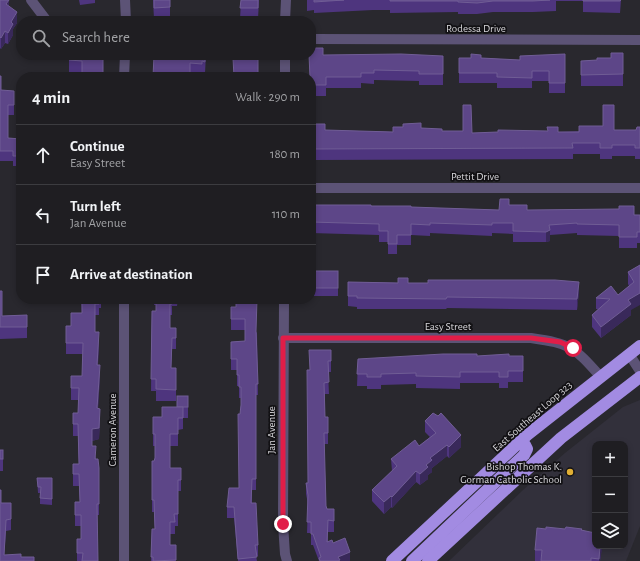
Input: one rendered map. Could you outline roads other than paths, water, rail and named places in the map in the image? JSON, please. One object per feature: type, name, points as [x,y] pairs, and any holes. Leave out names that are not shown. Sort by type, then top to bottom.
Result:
[{"type":"highway","name":"East Southeast Loop 323","points":[[392,561],[519,443],[600,376],[640,346]]},
{"type":"highway","points":[[428,561],[561,438],[640,377]]},
{"type":"highway","points":[[412,561],[524,455],[526,452],[526,445],[519,443]]},
{"type":"street","points":[[31,0],[43,16]]},
{"type":"street","points":[[125,0],[126,16]]},
{"type":"street","points":[[285,16],[286,0]]},
{"type":"street","name":"Rodessa Drive","points":[[316,39],[640,40]]},
{"type":"street","points":[[124,72],[126,60]]},
{"type":"street","points":[[285,60],[285,72]]},
{"type":"street","name":"Pettit Drive","points":[[316,188],[640,188]]},
{"type":"street","name":"Cameron Avenue","points":[[124,304],[124,561]]},
{"type":"street","name":"Jan Avenue","points":[[284,304],[283,524],[285,554],[287,561]]},
{"type":"street","name":"Easy Street","points":[[283,338],[531,338],[560,342],[573,348],[600,376]]},
{"type":"street","points":[[629,354],[640,371]]},
{"type":"place","name":"Bishop Thomas K. Gorman Catholic School","points":[[570,472]]}]
